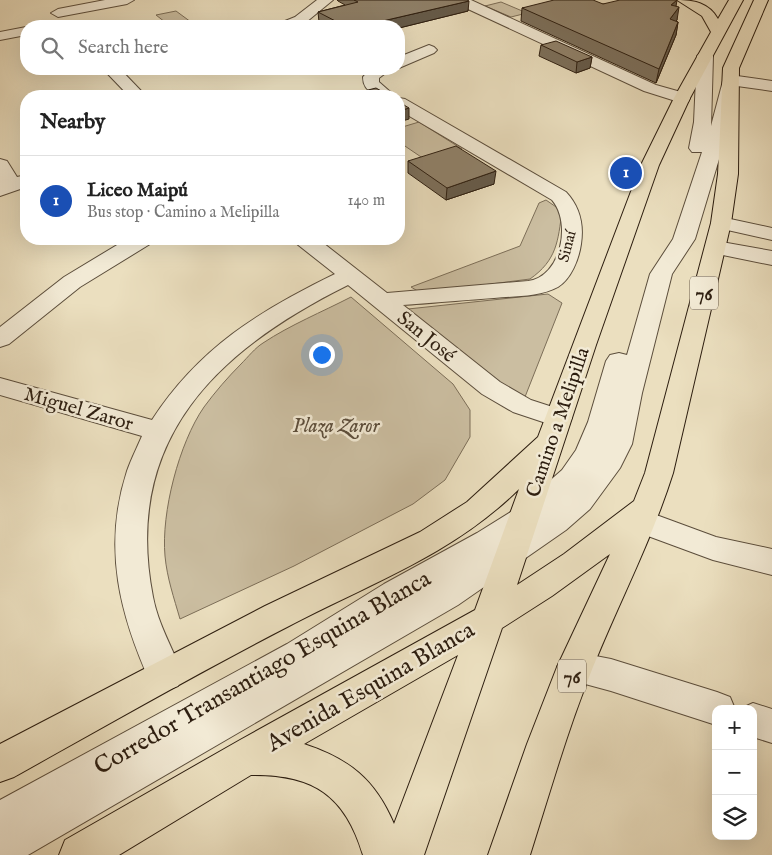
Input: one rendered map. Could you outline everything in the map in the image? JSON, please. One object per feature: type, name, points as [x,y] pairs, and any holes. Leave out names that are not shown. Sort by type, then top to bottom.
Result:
[{"type":"main road","points":[[684,0],[708,13],[717,26],[719,33]]},
{"type":"main road","name":"Camino a Melipilla","points":[[403,855],[554,429],[650,166],[682,98],[736,0]]},
{"type":"main road","name":"76","points":[[509,855],[546,744],[575,667],[645,512],[674,417],[721,223],[728,174],[730,80],[736,55],[761,0]]},
{"type":"main road","points":[[0,764],[292,608],[384,565],[450,529],[509,482],[554,429]]},
{"type":"main road","name":"Avenida Esquina Blanca","points":[[80,855],[244,757],[488,619],[546,584],[645,512]]},
{"type":"main road","points":[[244,757],[285,756],[323,768],[354,794],[374,825],[384,855]]},
{"type":"street","points":[[46,0],[61,20]]},
{"type":"street","points":[[68,20],[126,0]]},
{"type":"street","points":[[300,20],[326,0]]},
{"type":"street","points":[[460,0],[643,85],[682,98]]},
{"type":"street","points":[[0,36],[20,32]]},
{"type":"street","points":[[405,60],[429,50]]},
{"type":"street","points":[[667,230],[703,132],[705,56]]},
{"type":"street","points":[[117,75],[132,90]]},
{"type":"street","points":[[373,75],[371,77],[371,84],[376,90]]},
{"type":"street","points":[[517,537],[555,522],[578,502],[605,468],[618,444],[629,393],[661,274],[684,239],[723,116],[730,80],[772,86]]},
{"type":"street","name":"Sinaí","points":[[382,300],[528,288],[545,284],[556,276],[562,265],[570,244],[572,228],[571,214],[565,201],[559,196],[405,106]]},
{"type":"street","points":[[0,165],[13,186]]},
{"type":"street","points":[[721,223],[772,234]]},
{"type":"street","points":[[0,339],[66,287],[132,245]]},
{"type":"street","name":"San José","points":[[313,245],[506,398],[522,406],[554,429]]},
{"type":"street","points":[[716,247],[772,258]]},
{"type":"street","points":[[517,537],[544,504],[572,477],[588,454],[600,425],[653,253]]},
{"type":"street","points":[[166,675],[136,600],[130,549],[132,505],[139,478],[158,431],[174,407],[200,376],[249,332],[297,302],[351,275]]},
{"type":"street","name":"Miguel Zaror","points":[[0,386],[158,431]]},
{"type":"street","points":[[645,512],[713,548],[772,562]]},
{"type":"street","name":"Corredor Transantiago Esquina Blanca","points":[[0,821],[330,636],[393,596],[494,539],[517,537]]},
{"type":"street","name":"Corredor Transantiago Esquina Blanca","points":[[0,848],[446,595],[517,537]]},
{"type":"street","points":[[575,667],[611,675],[712,707]]},
{"type":"street","points":[[757,721],[772,726]]},
{"type":"green space","points":[[501,2],[527,13],[511,17],[485,6]]},
{"type":"green space","points":[[176,11],[188,20],[162,20],[156,15]]},
{"type":"green space","points":[[419,122],[462,149],[427,161],[405,146],[405,126]]},
{"type":"green space","points":[[546,200],[562,211],[559,232],[551,257],[546,265],[530,279],[421,293],[411,287],[520,246],[539,203]]},
{"type":"green space","points":[[548,294],[562,303],[523,402],[408,309]]},
{"type":"green space","name":"Plaza Zaror","points":[[351,297],[453,384],[470,410],[470,437],[445,480],[413,504],[294,566],[180,619],[166,564],[166,520],[174,479],[187,439],[195,422],[217,390],[260,345],[295,324]]},
{"type":"building","points":[[354,0],[469,1],[387,20],[333,20],[318,12],[358,2]]},
{"type":"building","points":[[554,0],[593,0],[603,4],[620,0],[677,0],[671,5],[679,7],[670,19],[678,22],[659,69],[522,8]]},
{"type":"building","points":[[556,41],[592,57],[577,62],[541,45]]},
{"type":"building","points":[[456,146],[496,171],[447,188],[408,161]]},
{"type":"place","name":"Liceo Maipú","points":[[626,173]]}]
